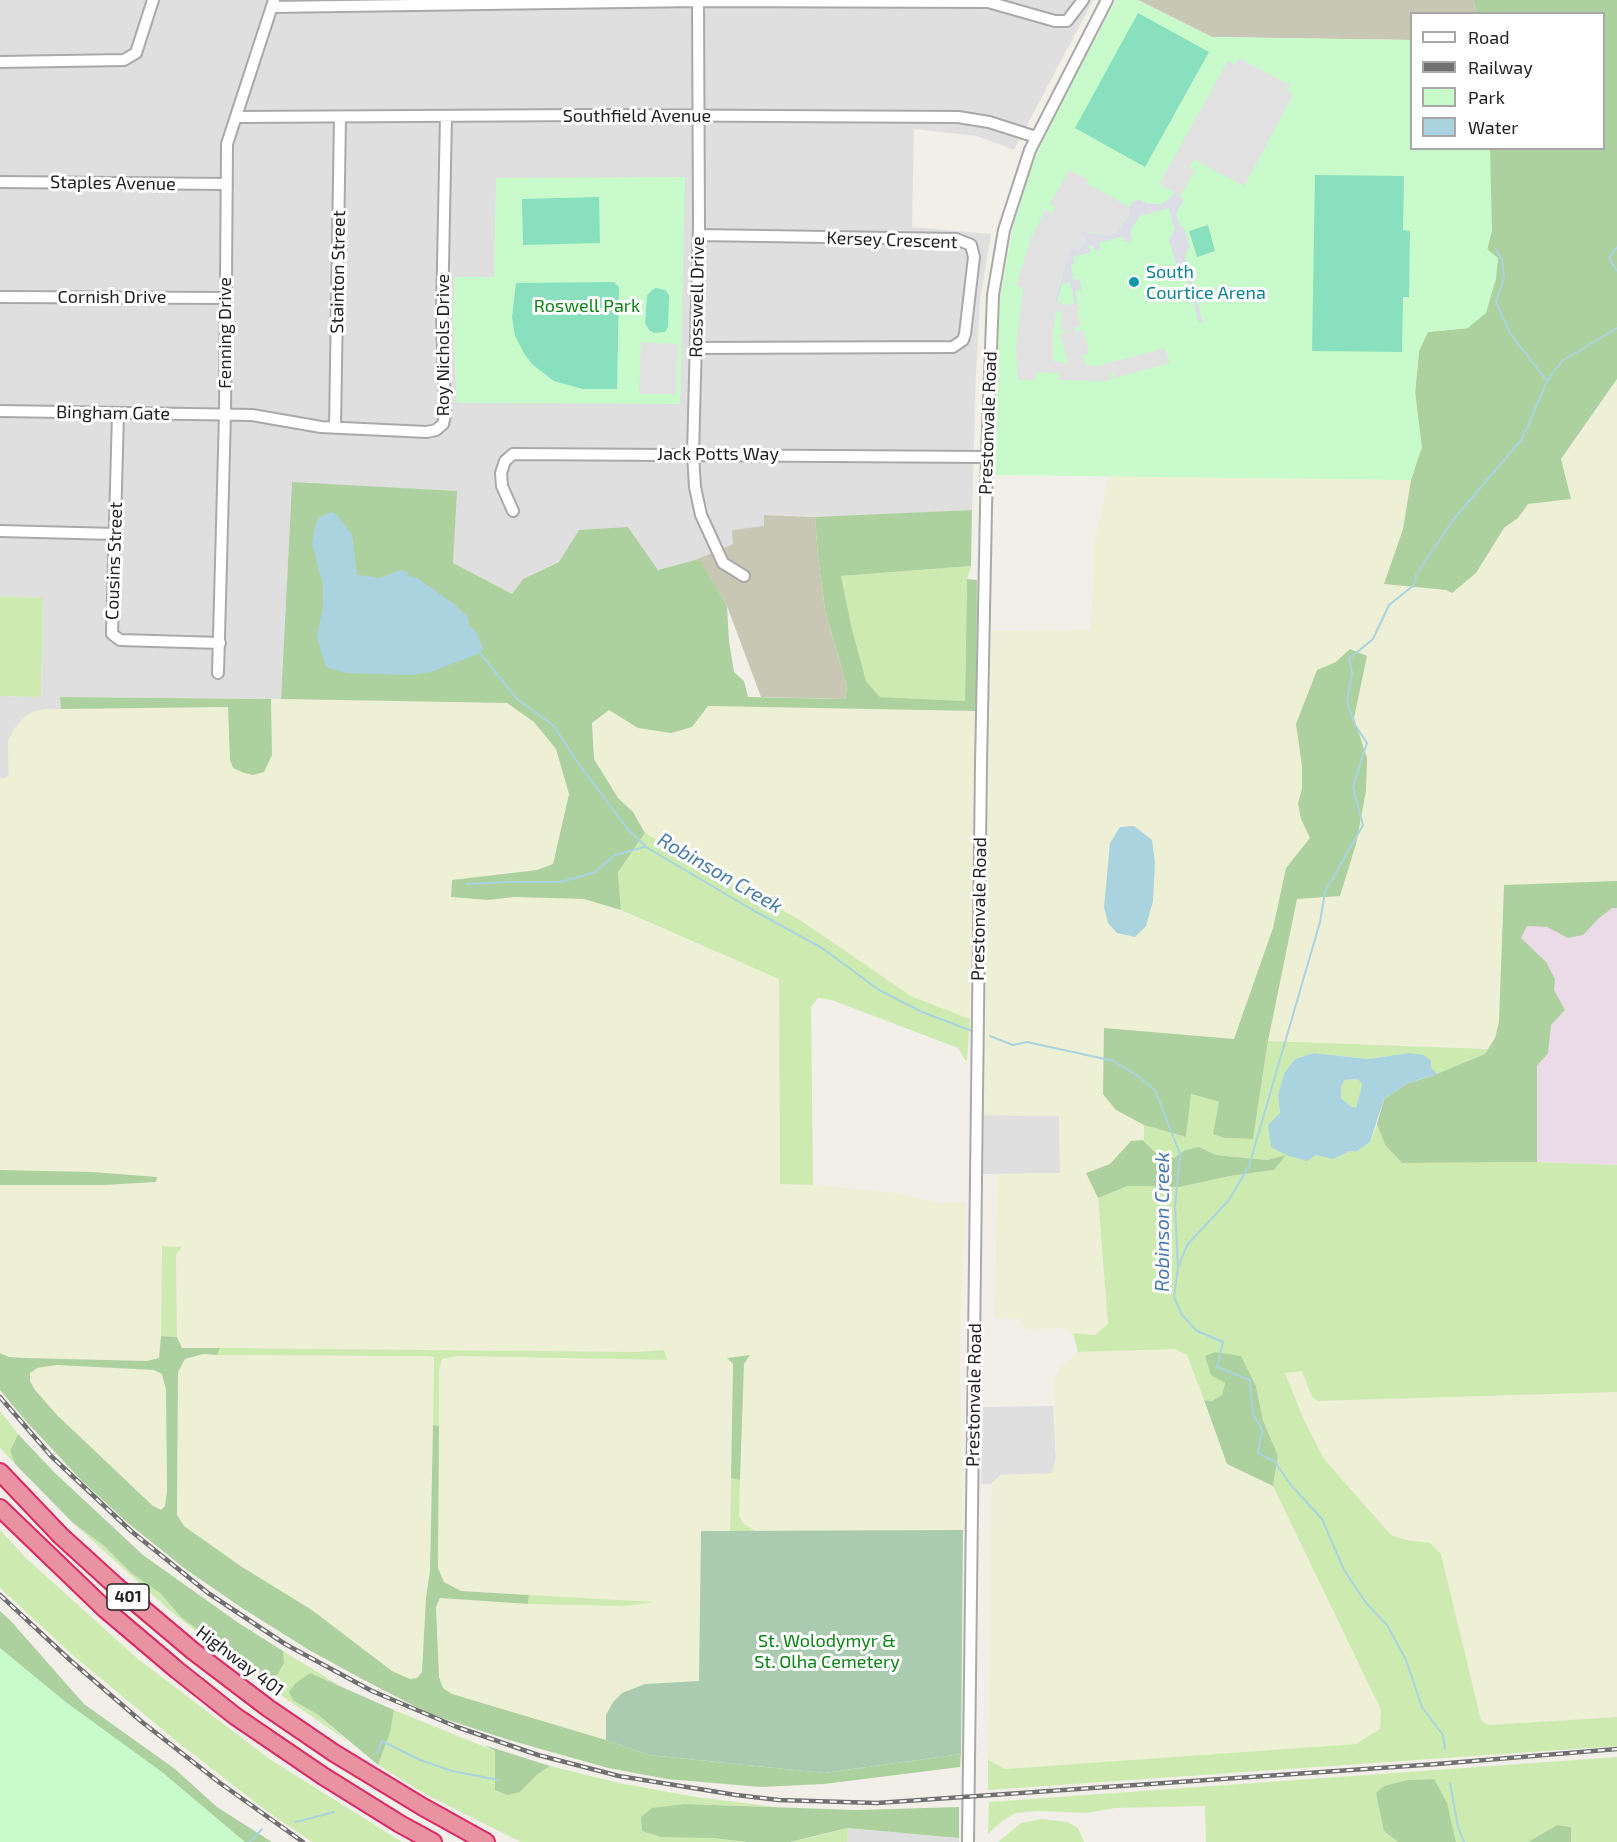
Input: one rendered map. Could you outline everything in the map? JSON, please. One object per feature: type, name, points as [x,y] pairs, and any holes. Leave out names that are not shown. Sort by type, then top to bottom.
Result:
[{"type":"highway","name":"Highway 401","points":[[0,1472],[61,1536],[100,1572],[202,1658],[268,1708],[334,1753],[486,1842]]},
{"type":"highway","name":"401","points":[[0,1508],[105,1609],[227,1709],[323,1776],[433,1842]]},
{"type":"street","points":[[0,62],[124,60],[136,53],[153,0]]},
{"type":"street","points":[[273,3],[988,2],[1055,21],[1067,21],[1083,0]]},
{"type":"street","name":"Prestonvale Road","points":[[968,1842],[981,765],[987,457],[993,295],[997,266],[1012,201],[1036,137],[1107,0]]},
{"type":"street","name":"Rosswell Drive","points":[[698,1],[699,235],[693,454],[695,487],[705,524],[723,563],[744,576]]},
{"type":"street","name":"Fenning Drive","points":[[218,673],[225,414],[227,144],[273,3]]},
{"type":"street","name":"Roy Nichols Drive","points":[[225,414],[252,415],[335,428],[427,432],[436,430],[443,424],[445,415],[442,305],[446,116]]},
{"type":"street","name":"Southfield Avenue","points":[[237,117],[958,117],[989,122],[1036,137]]},
{"type":"street","name":"Stainton Street","points":[[335,428],[340,117]]},
{"type":"street","name":"Staples Avenue","points":[[0,182],[227,184]]},
{"type":"street","name":"Kersey Crescent","points":[[696,348],[953,347],[963,340],[965,334],[974,257],[971,245],[956,239],[699,235]]},
{"type":"street","name":"Cornish Drive","points":[[0,297],[225,298]]},
{"type":"street","name":"Bingham Gate","points":[[0,411],[225,414]]},
{"type":"street","name":"Cousins Street","points":[[118,413],[112,634],[120,640],[220,643]]},
{"type":"street","name":"Jack Potts Way","points":[[513,511],[502,486],[501,473],[505,461],[513,454],[987,457]]},
{"type":"street","points":[[0,531],[116,534]]},
{"type":"shaded area","points":[[0,0],[1093,0],[1014,150],[977,136],[914,129],[912,227],[991,234],[980,301],[972,510],[833,517],[765,515],[764,526],[733,544],[695,560],[658,570],[628,527],[523,579],[512,595],[292,482],[281,699],[61,697],[61,709],[44,709],[8,741],[9,775],[6,778],[0,778],[0,696],[41,697],[43,598],[0,596]],"holes":[[[455,278],[494,278],[457,403],[453,313]]]},
{"type":"shaded area","points":[[1138,0],[1473,0],[1477,12],[1410,12],[1410,40],[1212,37]]},
{"type":"shaded area","points":[[1239,58],[1290,85],[1287,91],[1293,95],[1244,186],[1194,159],[1189,168],[1195,171],[1180,196],[1159,184],[1228,61],[1235,64]]},
{"type":"shaded area","points":[[1069,170],[1088,180],[1087,184],[1129,207],[1130,212],[1117,233],[1105,236],[1086,231],[1086,237],[1079,251],[1072,248],[1060,280],[1055,301],[1066,305],[1078,303],[1080,309],[1077,310],[1081,326],[1074,328],[1076,332],[1083,330],[1089,353],[1082,355],[1086,365],[1097,366],[1165,348],[1170,363],[1115,378],[1114,372],[1111,372],[1112,379],[1106,381],[1059,380],[1058,373],[1036,372],[1035,380],[1018,380],[1016,344],[1023,288],[1016,286],[1031,238],[1046,209],[1052,213],[1056,208],[1050,204]],"holes":[[[1056,311],[1062,313],[1060,329],[1067,331],[1060,334],[1068,363],[1053,361]]]},
{"type":"shaded area","points":[[1174,193],[1184,199],[1176,214],[1190,246],[1185,256],[1203,323],[1198,321],[1192,298],[1186,296],[1184,291],[1188,284],[1183,268],[1176,263],[1169,240],[1175,229],[1169,208],[1140,216],[1131,229],[1132,240],[1125,242],[1123,236],[1099,243],[1100,250],[1095,251],[1093,245],[1089,246],[1091,252],[1073,257],[1075,264],[1071,265],[1073,280],[1079,279],[1082,289],[1075,291],[1078,303],[1075,304],[1070,282],[1062,284],[1057,303],[1055,301],[1068,255],[1072,247],[1079,251],[1086,238],[1080,233],[1081,231],[1105,236],[1117,233],[1130,214],[1129,207],[1134,201],[1161,204]]},
{"type":"shaded area","points":[[641,342],[678,344],[676,394],[639,394]]},
{"type":"shaded area","points":[[1617,379],[1617,890],[1507,889],[1504,1049],[1234,1040],[1104,1028],[1116,1110],[1144,1125],[1143,1140],[1131,1141],[1110,1164],[1086,1173],[1098,1198],[1108,1324],[1095,1335],[1073,1333],[1066,1328],[1025,1329],[1020,1319],[995,1318],[997,1174],[1060,1173],[1059,1116],[984,1115],[991,631],[1091,630],[1094,546],[1109,476],[1411,480],[1403,529],[1384,584],[1446,590],[1452,593],[1476,573],[1505,528],[1518,518],[1594,415]]},
{"type":"shaded area","points":[[764,515],[815,517],[825,610],[847,687],[845,699],[761,697],[727,606],[701,563],[695,560],[733,544],[732,530],[764,526]]},
{"type":"shaded area","points":[[271,699],[507,703],[534,722],[556,749],[569,795],[553,864],[537,870],[488,874],[488,900],[514,897],[584,899],[601,903],[779,979],[780,1184],[890,1192],[939,1203],[965,1202],[960,1355],[963,1530],[755,1531],[744,1524],[739,1516],[744,1363],[750,1356],[728,1357],[733,1364],[730,1531],[701,1531],[699,1681],[645,1684],[606,1715],[606,1740],[452,1694],[443,1688],[439,1677],[436,1607],[440,1598],[528,1604],[625,1606],[649,1602],[461,1591],[444,1582],[438,1568],[439,1370],[442,1359],[457,1356],[666,1360],[664,1350],[638,1352],[182,1348],[177,1337],[176,1255],[182,1247],[162,1246],[159,1358],[147,1361],[25,1358],[9,1357],[0,1353],[0,778],[6,778],[9,775],[8,741],[23,718],[32,712],[44,709],[228,707],[230,760],[272,755]]},
{"type":"shaded area","points":[[707,706],[976,711],[970,1019],[911,996],[800,920],[645,833],[633,812],[618,798],[594,759],[592,723],[609,710],[638,728],[692,727]]},
{"type":"shaded area","points":[[1507,889],[1617,890],[1617,1165],[1537,1162],[1536,1066]]},
{"type":"shaded area","points":[[984,1115],[1060,1116],[1061,1173],[983,1174]]},
{"type":"shaded area","points":[[1175,1348],[1187,1355],[1227,1464],[1273,1486],[1381,1710],[1380,1729],[1356,1744],[1005,1769],[988,1760],[991,1484],[1001,1475],[1052,1473],[1056,1459],[1054,1380],[1062,1366],[1078,1352]]},
{"type":"shaded area","points":[[203,1354],[428,1356],[434,1358],[430,1571],[426,1597],[422,1672],[417,1678],[410,1679],[392,1671],[312,1610],[242,1567],[184,1526],[177,1515],[178,1372],[185,1359]]},
{"type":"shaded area","points":[[56,1365],[154,1370],[162,1374],[166,1390],[167,1491],[165,1506],[161,1511],[57,1415],[35,1390],[30,1381],[30,1373],[37,1367]]},
{"type":"shaded area","points":[[1302,1371],[1312,1397],[1318,1401],[1617,1392],[1617,1717],[1488,1725],[1481,1720],[1441,1554],[1430,1543],[1406,1541],[1391,1535],[1324,1459],[1304,1420],[1285,1373]]},
{"type":"shaded area","points":[[1053,1406],[1056,1459],[1052,1474],[1001,1475],[991,1484],[981,1484],[983,1407]]},
{"type":"shaded area","points":[[848,1828],[959,1838],[959,1842],[847,1842]]},
{"type":"green space","points":[[1116,0],[1138,0],[1212,37],[1410,40],[1410,150],[1490,150],[1492,230],[1487,249],[1498,258],[1496,279],[1486,313],[1468,328],[1428,332],[1419,351],[1415,392],[1422,447],[1411,480],[995,475],[1000,299],[1012,231],[1031,167],[1056,113]]},
{"type":"green space","points":[[1473,0],[1617,0],[1617,379],[1561,459],[1571,499],[1528,504],[1518,518],[1504,528],[1476,573],[1452,593],[1446,590],[1384,584],[1403,529],[1411,480],[1421,447],[1415,392],[1419,351],[1427,332],[1468,328],[1492,230],[1446,150],[1605,150],[1605,12],[1477,12]]},
{"type":"green space","points":[[1138,13],[1209,52],[1145,167],[1075,128]]},
{"type":"green space","points":[[1315,175],[1404,176],[1403,230],[1410,231],[1409,297],[1403,297],[1402,352],[1312,351]]},
{"type":"green space","name":"Roswell Park","points":[[685,177],[680,404],[457,403],[453,313],[455,277],[494,277],[496,178]]},
{"type":"green space","points":[[599,197],[600,243],[523,245],[522,199]]},
{"type":"green space","points":[[1208,225],[1215,251],[1197,257],[1189,231]]},
{"type":"green space","points":[[614,282],[619,287],[617,389],[583,389],[554,381],[533,365],[515,336],[512,317],[516,283]]},
{"type":"green space","points":[[656,288],[665,290],[669,295],[668,327],[665,332],[654,333],[645,323],[647,296]]},
{"type":"green space","points":[[292,482],[457,491],[453,563],[512,594],[523,579],[559,562],[579,530],[628,527],[658,570],[695,560],[701,562],[727,606],[734,672],[744,681],[748,697],[845,699],[847,687],[825,610],[815,517],[972,510],[971,566],[841,576],[866,681],[880,697],[965,701],[967,579],[977,580],[976,711],[708,706],[692,727],[671,733],[638,728],[609,710],[592,723],[594,759],[618,798],[633,812],[645,833],[618,872],[621,910],[584,899],[514,897],[488,900],[451,897],[452,880],[537,870],[553,864],[569,794],[556,749],[534,722],[507,703],[281,699]]},
{"type":"green space","points":[[971,566],[967,580],[965,701],[880,697],[866,681],[841,576]]},
{"type":"green space","points":[[0,596],[43,598],[41,697],[0,696]]},
{"type":"green space","points":[[1350,649],[1367,656],[1354,718],[1367,758],[1366,791],[1356,844],[1340,896],[1297,899],[1268,1041],[1253,1139],[1225,1138],[1213,1134],[1219,1102],[1191,1094],[1186,1137],[1144,1125],[1116,1110],[1103,1094],[1104,1028],[1234,1039],[1273,928],[1286,868],[1310,838],[1301,819],[1298,803],[1302,789],[1302,766],[1296,724],[1317,670],[1336,662]]},
{"type":"green space","points":[[60,697],[271,699],[272,755],[264,772],[253,775],[233,768],[230,760],[228,707],[61,709]]},
{"type":"green space","points":[[645,833],[800,920],[911,996],[970,1019],[967,1061],[958,1048],[832,1000],[818,998],[811,1007],[813,1185],[780,1184],[779,979],[621,910],[618,872]]},
{"type":"green space","points":[[1617,881],[1617,908],[1612,908],[1598,919],[1583,935],[1568,938],[1547,927],[1527,926],[1521,938],[1546,962],[1555,979],[1554,990],[1565,1010],[1551,1025],[1548,1053],[1537,1066],[1537,1162],[1402,1163],[1385,1145],[1377,1124],[1384,1099],[1408,1083],[1432,1076],[1485,1054],[1495,1038],[1499,1022],[1504,885]]},
{"type":"green space","points":[[1268,1041],[1488,1049],[1485,1054],[1438,1074],[1409,1053],[1368,1059],[1314,1053],[1295,1059],[1284,1073],[1278,1095],[1280,1113],[1316,1154],[1333,1159],[1350,1151],[1356,1152],[1370,1142],[1377,1124],[1385,1145],[1402,1163],[1537,1162],[1617,1165],[1617,1392],[1318,1401],[1312,1397],[1302,1371],[1285,1373],[1304,1420],[1324,1459],[1391,1535],[1406,1540],[1430,1543],[1441,1554],[1481,1720],[1488,1725],[1617,1717],[1617,1746],[988,1790],[988,1760],[1005,1769],[1356,1744],[1380,1729],[1381,1710],[1273,1486],[1278,1456],[1263,1420],[1256,1386],[1225,1383],[1222,1395],[1212,1401],[1204,1400],[1187,1355],[1175,1349],[1078,1352],[1073,1333],[1095,1335],[1108,1324],[1098,1198],[1128,1186],[1180,1187],[1230,1176],[1274,1170],[1284,1156],[1267,1160],[1216,1155],[1199,1147],[1185,1150],[1174,1158],[1158,1155],[1144,1140],[1144,1125],[1186,1137],[1190,1094],[1219,1102],[1225,1138],[1253,1139]]},
{"type":"green space","points":[[1357,1079],[1362,1082],[1362,1085],[1356,1108],[1341,1098],[1341,1086],[1345,1080]]},
{"type":"green space","points":[[1143,1140],[1158,1155],[1174,1158],[1185,1150],[1199,1147],[1216,1155],[1267,1160],[1286,1155],[1274,1170],[1230,1176],[1180,1187],[1128,1186],[1098,1198],[1086,1173],[1110,1164],[1131,1141]]},
{"type":"green space","points":[[0,1170],[92,1172],[157,1177],[156,1182],[105,1185],[0,1185]]},
{"type":"green space","points":[[162,1246],[182,1247],[176,1255],[177,1337],[161,1336]]},
{"type":"green space","points":[[161,1336],[177,1337],[182,1348],[220,1348],[217,1355],[203,1354],[185,1359],[178,1372],[177,1515],[184,1526],[242,1567],[312,1610],[392,1671],[410,1679],[417,1678],[422,1672],[426,1597],[430,1571],[433,1425],[439,1426],[438,1568],[444,1582],[461,1591],[529,1595],[528,1604],[440,1598],[436,1607],[439,1677],[443,1688],[452,1694],[649,1755],[824,1773],[961,1754],[960,1767],[824,1784],[760,1787],[667,1779],[608,1768],[509,1740],[430,1714],[309,1650],[184,1568],[129,1524],[81,1480],[0,1390],[0,1353],[9,1357],[25,1358],[147,1361],[159,1358]],"holes":[[[56,1365],[154,1370],[162,1374],[166,1390],[167,1491],[165,1506],[161,1510],[153,1506],[57,1415],[30,1381],[30,1373],[37,1368]]]},
{"type":"green space","points":[[220,1348],[638,1352],[664,1350],[667,1360],[457,1356],[442,1359],[439,1370],[439,1426],[433,1425],[434,1357],[217,1355]]},
{"type":"green space","points":[[1215,1352],[1241,1356],[1256,1386],[1263,1420],[1278,1456],[1273,1486],[1227,1464],[1204,1400],[1212,1401],[1222,1395],[1225,1383],[1211,1375],[1205,1356]]},
{"type":"green space","points":[[750,1355],[744,1364],[740,1480],[731,1478],[733,1364],[727,1358]]},
{"type":"green space","points":[[0,1411],[18,1434],[10,1451],[15,1464],[0,1448]]},
{"type":"green space","points":[[18,1434],[54,1472],[143,1555],[240,1624],[283,1651],[284,1663],[278,1674],[265,1682],[181,1617],[160,1593],[131,1573],[103,1545],[73,1523],[15,1464],[10,1451]]},
{"type":"green space","points":[[731,1478],[740,1480],[739,1516],[744,1524],[755,1531],[730,1531]]},
{"type":"green space","points":[[73,1523],[103,1545],[131,1573],[160,1593],[181,1617],[265,1682],[278,1674],[284,1663],[283,1651],[342,1687],[310,1673],[294,1701],[317,1714],[349,1742],[253,1676],[168,1609]]},
{"type":"green space","points":[[0,1530],[26,1558],[138,1659],[271,1760],[402,1842],[312,1842],[264,1809],[180,1744],[76,1658],[0,1588]]},
{"type":"green space","name":"St. Wolodymyr & St. Olha Cemetery","points":[[963,1530],[961,1754],[824,1773],[649,1755],[606,1740],[606,1715],[613,1702],[622,1693],[645,1684],[699,1681],[701,1531]]},
{"type":"green space","points":[[529,1595],[654,1602],[625,1606],[528,1604]]},
{"type":"green space","points":[[0,1611],[84,1704],[175,1769],[217,1807],[272,1842],[0,1842]]},
{"type":"green space","points":[[0,1648],[67,1703],[162,1772],[245,1842],[0,1842]]},
{"type":"green space","points":[[310,1673],[394,1710],[390,1733],[378,1765],[317,1714],[294,1701],[289,1692],[296,1683]]},
{"type":"green space","points":[[394,1710],[495,1751],[495,1790],[520,1792],[538,1774],[550,1766],[619,1783],[696,1797],[776,1807],[685,1804],[713,1838],[746,1842],[521,1842],[427,1795],[378,1765],[390,1733]]},
{"type":"green space","points":[[484,1745],[550,1766],[538,1774],[520,1792],[507,1795],[495,1790],[495,1751]]},
{"type":"green space","points":[[1617,1757],[1617,1842],[1571,1842],[1571,1827],[1557,1825],[1528,1842],[1456,1842],[1433,1779],[1407,1780],[1384,1786],[1384,1831],[1398,1842],[1206,1842],[1205,1806],[1115,1808],[1087,1813],[1038,1811],[1016,1813],[1002,1821],[988,1834],[989,1802]]},
{"type":"green space","points":[[1434,1779],[1447,1803],[1456,1842],[1398,1842],[1384,1831],[1376,1793],[1384,1786],[1407,1780]]},
{"type":"green space","points":[[685,1804],[856,1810],[959,1807],[959,1838],[848,1828],[790,1842],[746,1842],[713,1838],[661,1837],[642,1831],[641,1817],[652,1808]]},
{"type":"green space","points":[[1042,1819],[1067,1822],[1078,1828],[1084,1842],[998,1842],[1021,1823]]},
{"type":"green space","points":[[1557,1825],[1571,1827],[1571,1842],[1528,1842]]},
{"type":"green space","points":[[848,1828],[847,1842],[790,1842],[814,1837]]},
{"type":"water","points":[[331,512],[336,514],[352,535],[357,575],[377,579],[400,570],[407,572],[409,576],[416,577],[468,617],[469,626],[475,630],[483,648],[480,653],[431,672],[410,675],[347,673],[326,667],[317,638],[323,605],[323,585],[312,543],[316,523],[320,517]]},
{"type":"water","points":[[1134,826],[1152,840],[1155,862],[1153,901],[1146,926],[1135,937],[1117,933],[1108,923],[1104,907],[1110,843],[1120,827]]},
{"type":"water","points":[[1314,1053],[1368,1059],[1409,1053],[1424,1055],[1431,1061],[1431,1068],[1438,1074],[1408,1083],[1384,1099],[1370,1142],[1356,1152],[1350,1151],[1333,1159],[1316,1155],[1307,1161],[1286,1155],[1271,1147],[1268,1125],[1280,1113],[1278,1095],[1284,1073],[1295,1059]],"holes":[[[1357,1079],[1362,1085],[1356,1108],[1341,1098],[1341,1086],[1345,1080]]]},
{"type":"waterway","points":[[1617,247],[1609,258],[1617,271]]},
{"type":"waterway","points":[[1496,249],[1502,260],[1504,279],[1496,302],[1510,333],[1547,381]]},
{"type":"waterway","points":[[1178,1268],[1187,1245],[1229,1200],[1249,1166],[1320,922],[1325,892],[1363,825],[1353,787],[1367,743],[1355,725],[1347,702],[1352,672],[1349,659],[1373,639],[1389,605],[1414,585],[1416,575],[1453,520],[1522,439],[1547,381],[1562,361],[1617,328]]},
{"type":"waterway","name":"Robinson Creek","points":[[480,653],[517,699],[554,726],[611,807],[646,847],[822,948],[879,990],[922,1012],[972,1031]]},
{"type":"waterway","points":[[467,884],[561,882],[595,872],[615,855],[644,847]]},
{"type":"waterway","name":"Robinson Creek","points":[[990,1036],[1013,1045],[1027,1042],[1114,1061],[1155,1090],[1180,1154],[1175,1206],[1178,1268],[1174,1297],[1182,1315],[1197,1331],[1223,1342],[1217,1367],[1250,1380],[1253,1415],[1262,1431],[1258,1453],[1275,1462],[1290,1484],[1322,1519],[1344,1570],[1366,1603],[1387,1625],[1406,1660],[1422,1707],[1443,1735],[1445,1749]]},
{"type":"waterway","points":[[377,1753],[382,1741],[420,1760],[452,1771],[499,1780]]},
{"type":"waterway","name":"Robinson Creek","points":[[1450,1783],[1458,1827],[1464,1842]]},
{"type":"waterway","points":[[296,1822],[334,1812]]},
{"type":"waterway","points":[[250,1842],[262,1829]]},
{"type":"railway","points":[[0,1397],[51,1456],[131,1531],[208,1593],[285,1644],[372,1691],[457,1727],[538,1755],[619,1776],[779,1800],[877,1803],[1437,1764],[1617,1749]]},
{"type":"railway","points":[[0,1595],[142,1722],[220,1783],[303,1842]]},
{"type":"place","name":"South Courtice Arena","points":[[1134,282]]}]
